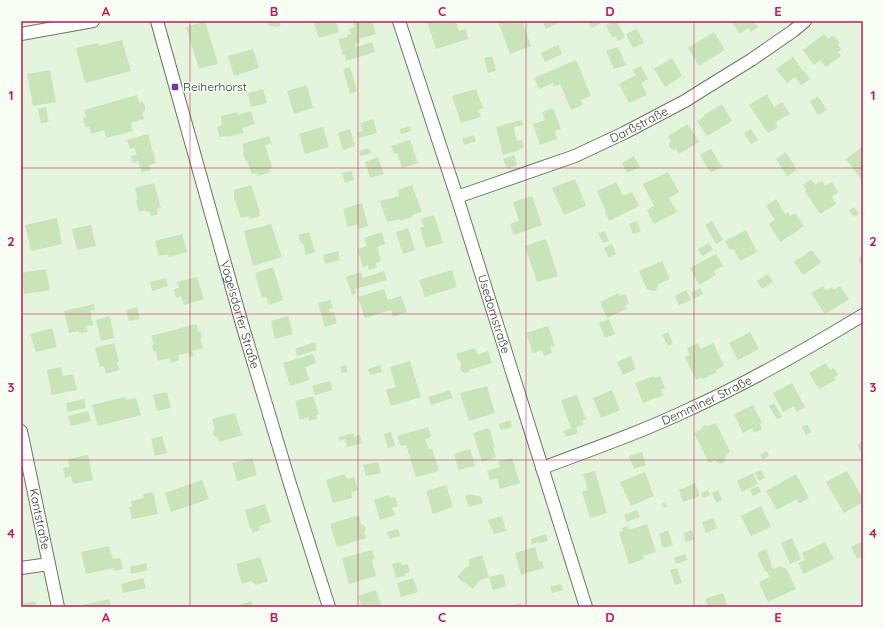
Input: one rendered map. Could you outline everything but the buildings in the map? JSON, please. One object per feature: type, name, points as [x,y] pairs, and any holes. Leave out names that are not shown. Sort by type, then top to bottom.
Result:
[{"type":"street","points":[[21,34],[93,21]]},
{"type":"street","name":"Vogelsdorfer Straße","points":[[156,21],[242,324],[329,607]]},
{"type":"street","name":"Usedomstraße","points":[[400,21],[586,607]]},
{"type":"street","name":"Darßstraße","points":[[457,197],[575,156],[624,133],[698,93],[751,60],[805,21]]},
{"type":"street","name":"Demminer Straße","points":[[542,468],[640,432],[692,409],[781,364],[863,315]]},
{"type":"street","name":"Kantstraße","points":[[21,431],[58,607]]},
{"type":"street","points":[[21,568],[49,564]]},
{"type":"place","name":"Reiherhorst","points":[[175,87]]}]
